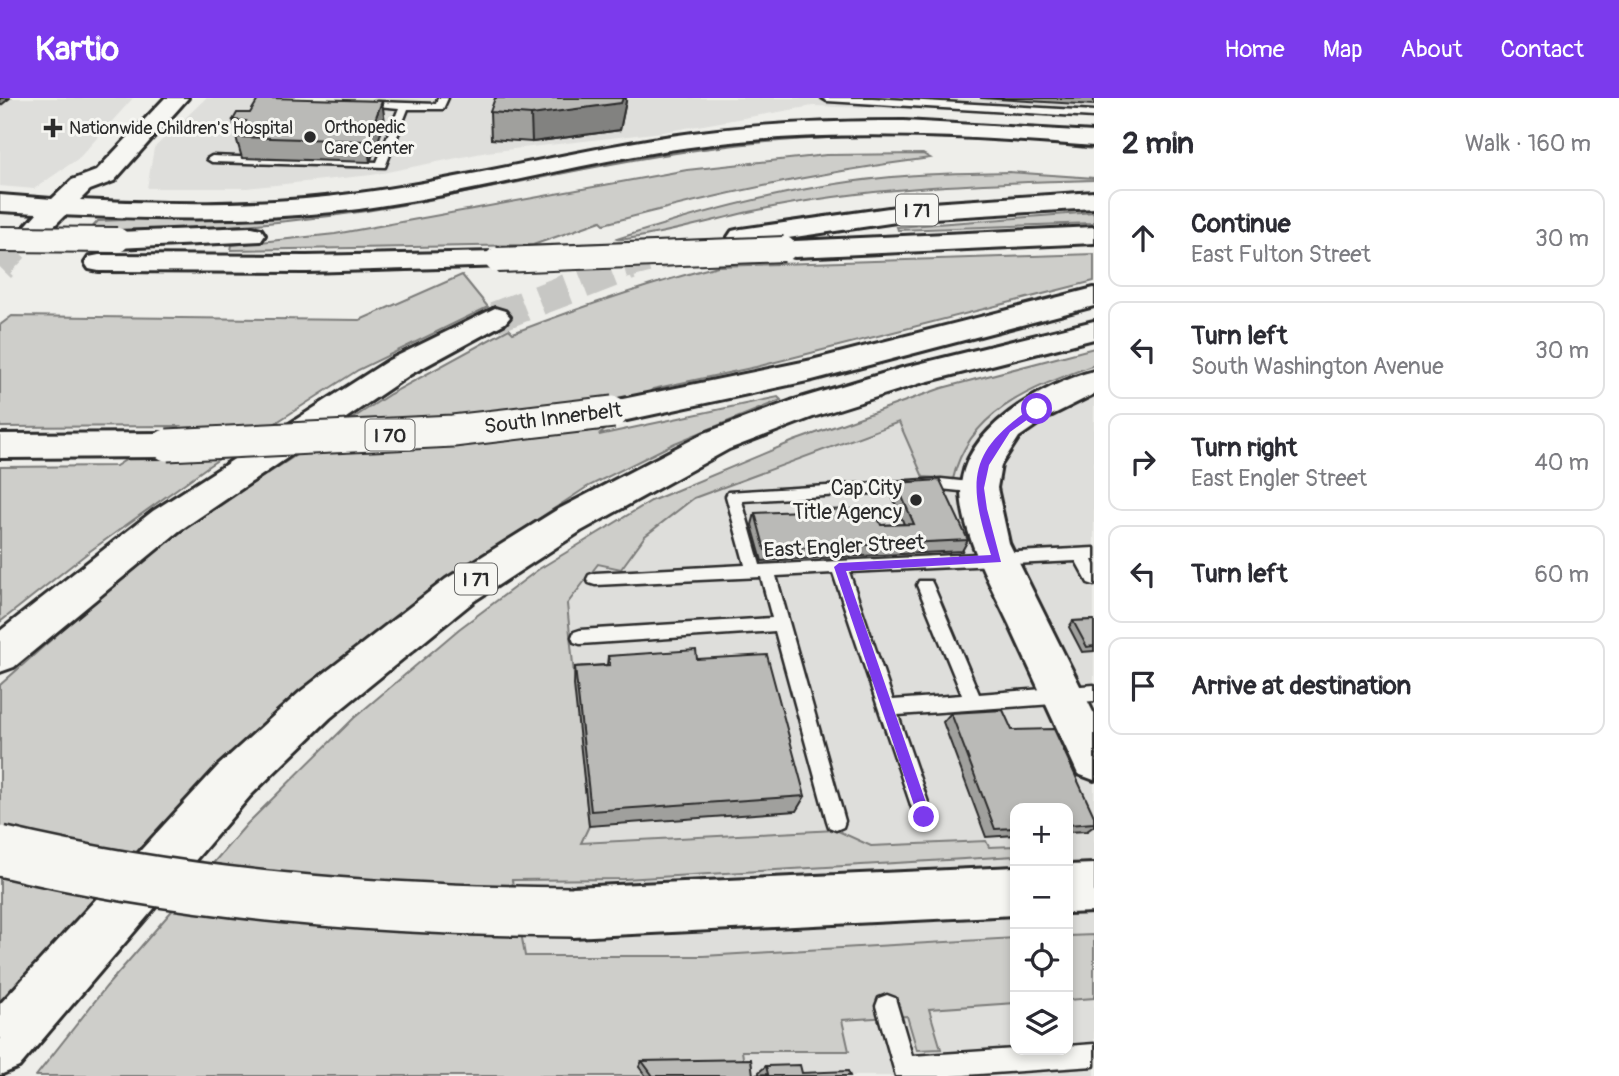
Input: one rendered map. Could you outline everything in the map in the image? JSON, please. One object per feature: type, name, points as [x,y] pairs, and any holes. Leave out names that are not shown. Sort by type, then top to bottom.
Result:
[{"type":"main road","points":[[34,231],[80,185],[105,176],[177,98]]},
{"type":"main road","points":[[0,203],[243,212],[305,208],[411,193],[643,146],[809,129],[933,126],[1094,139]]},
{"type":"main road","points":[[0,239],[117,240],[303,231],[748,155],[877,147],[950,147],[1094,158]]},
{"type":"main road","points":[[80,185],[77,172],[94,153]]},
{"type":"main road","name":"I 71","points":[[741,237],[883,214],[967,205],[1094,200]]},
{"type":"main road","points":[[0,261],[307,264],[497,260],[1094,235]]},
{"type":"main road","name":"South Innerbelt","points":[[0,446],[167,445],[453,431],[612,412],[812,370],[1094,297]]},
{"type":"main road","points":[[0,655],[166,521],[400,367],[495,317]]},
{"type":"main road","name":"I 71","points":[[0,1048],[16,1026],[234,781],[315,705],[460,590],[568,521],[717,441],[802,409],[913,376],[1094,330]]},
{"type":"main road","points":[[1094,381],[1037,409],[1007,429],[984,464],[979,488],[984,524],[998,559],[1078,694],[1094,760]]},
{"type":"main road","points":[[0,851],[41,862],[186,887],[369,906],[572,912],[1010,891]]},
{"type":"main road","points":[[1073,889],[1094,888]]},
{"type":"lane","points":[[380,104],[440,107],[443,98]]},
{"type":"lane","points":[[827,98],[1094,114]]},
{"type":"lane","points":[[212,159],[381,165],[405,106]]},
{"type":"lane","points":[[836,821],[782,624],[733,496],[941,484],[979,488]]},
{"type":"lane","points":[[1087,555],[1094,579]]},
{"type":"lane","name":"East Engler Street","points":[[595,579],[1087,555]]},
{"type":"lane","points":[[839,567],[924,817]]},
{"type":"lane","points":[[925,585],[974,703]]},
{"type":"lane","points":[[580,637],[782,624]]},
{"type":"lane","points":[[887,708],[1078,694]]},
{"type":"lane","points":[[887,1006],[905,1072],[1094,1055]]},
{"type":"shaded area","name":"Nationwide Children's Hospital","points":[[0,98],[133,98],[79,158],[34,189],[0,186]]},
{"type":"shaded area","points":[[206,98],[1094,98],[1094,116],[813,106],[663,132],[487,152],[372,175],[246,188],[147,188],[154,148]]},
{"type":"shaded area","points":[[905,133],[1094,145],[1094,149],[931,137],[849,137],[767,142],[632,160],[408,204],[328,216],[208,228],[88,232],[98,221],[124,220],[129,216],[444,195],[660,152],[725,142]]},
{"type":"shaded area","points":[[923,154],[930,158],[807,177],[685,203],[604,224],[601,221],[533,245],[231,250],[232,245],[335,234],[687,170],[826,155]]},
{"type":"shaded area","points":[[1009,172],[1094,180],[967,185],[841,196],[758,210],[641,237],[617,239],[715,210],[815,187],[898,176]]},
{"type":"shaded area","points":[[1094,212],[1094,223],[898,230],[897,227]]},
{"type":"shaded area","points":[[1094,254],[1094,281],[756,367],[653,389],[599,435],[778,397],[781,400],[675,443],[587,487],[429,591],[326,671],[166,823],[0,1009],[0,685],[141,560],[218,506],[390,394],[509,329],[513,333],[666,280],[718,266]]},
{"type":"shaded area","points":[[462,275],[488,307],[358,370],[210,465],[90,551],[0,622],[0,467],[116,466],[179,426],[0,427],[0,325],[12,316],[360,320]]},
{"type":"shaded area","points":[[1094,348],[1094,365],[1027,393],[989,419],[973,435],[961,455],[953,479],[923,477],[899,422],[694,498],[645,536],[621,569],[598,564],[567,604],[589,826],[581,843],[836,830],[871,846],[986,841],[989,847],[1010,846],[1010,856],[624,879],[512,880],[525,956],[703,956],[1010,938],[1010,1003],[929,1009],[941,1049],[917,1050],[907,1016],[842,1020],[849,1051],[742,1051],[744,1064],[640,1068],[646,1076],[36,1076],[106,987],[247,824],[354,718],[459,629],[539,569],[651,501],[794,441],[942,388]]},
{"type":"shaded area","points":[[1094,381],[1094,1076],[609,1076],[524,956],[512,880],[567,604],[598,564],[752,458],[837,424],[994,405],[1076,389]]},
{"type":"shaded area","points":[[1094,935],[1094,998],[1073,1000],[1073,936]]},
{"type":"building","points":[[259,98],[382,101],[367,141],[236,137],[246,121],[233,120],[237,113],[250,113]]},
{"type":"building","points":[[495,98],[623,98],[621,103],[531,115],[490,112]]},
{"type":"building","points":[[940,480],[968,540],[765,550],[755,513],[874,508],[881,525],[914,524],[896,483]]},
{"type":"building","points":[[1094,620],[1094,646],[1087,647],[1073,621]]},
{"type":"building","points":[[696,650],[697,659],[767,655],[805,796],[591,811],[575,667],[610,665],[608,656]]},
{"type":"building","points":[[1003,710],[1012,730],[1054,729],[1094,816],[1094,823],[1073,825],[1073,803],[1010,803],[1010,828],[995,829],[951,713]]},
{"type":"building","points":[[751,1059],[753,1075],[768,1074],[766,1066],[800,1065],[802,1073],[848,1071],[850,1076],[653,1076],[642,1061]]},
{"type":"tunnel","points":[[2,265],[0,267],[34,231]]},
{"type":"tunnel","points":[[626,266],[671,255]]},
{"type":"tunnel","points":[[495,317],[626,266]]},
{"type":"place","name":"Nationwide Children's Hospital","points":[[53,128]]},
{"type":"place","name":"Orthopedic Care Center","points":[[310,137]]},
{"type":"place","name":"Cap City Title Agency","points":[[916,500]]},
{"type":"route","points":[[924,817],[839,567],[998,559],[990,542],[981,509],[979,488],[984,464],[1007,429],[1037,409]]}]
